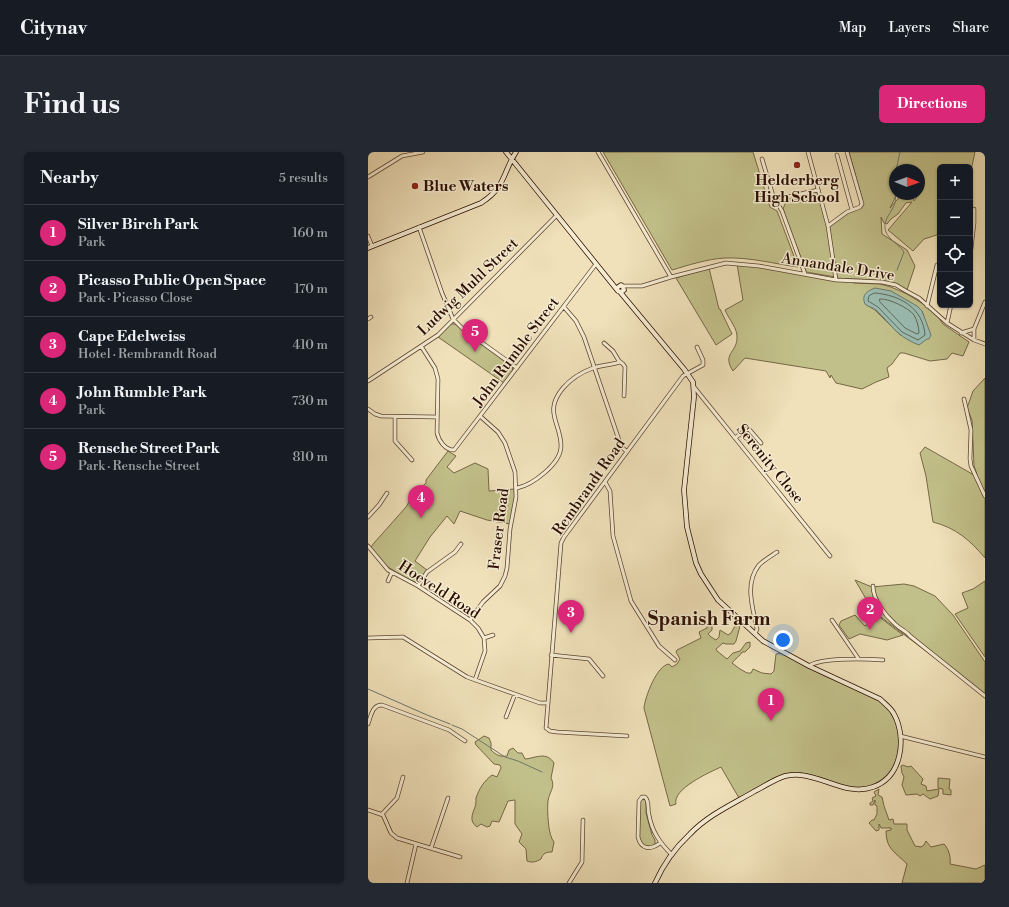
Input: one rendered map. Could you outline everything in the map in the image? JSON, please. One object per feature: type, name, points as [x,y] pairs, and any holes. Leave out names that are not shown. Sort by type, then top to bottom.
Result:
[{"type":"street","points":[[401,152],[402,156]]},
{"type":"street","points":[[368,177],[402,156],[423,152]]},
{"type":"street","points":[[506,152],[596,264],[609,279],[621,288],[625,297],[687,374],[694,387],[694,401],[684,487],[686,520],[698,569],[714,596],[755,634],[773,647],[809,666],[880,699],[894,714],[898,725],[901,747],[898,762],[890,774],[880,784],[866,789],[852,789],[832,785],[805,775],[791,774],[784,776],[708,819],[690,833],[672,855],[655,883]]},
{"type":"street","points":[[368,236],[370,247],[472,208],[491,197],[500,186],[516,152]]},
{"type":"street","points":[[598,152],[671,277]]},
{"type":"street","points":[[808,152],[828,226],[836,280]]},
{"type":"street","points":[[828,226],[847,212],[862,204],[847,152]]},
{"type":"street","points":[[837,155],[852,210]]},
{"type":"street","points":[[762,159],[773,196],[780,208],[805,274]]},
{"type":"street","points":[[777,203],[787,197],[818,190]]},
{"type":"street","points":[[780,208],[784,200]]},
{"type":"street","points":[[972,236],[974,209]]},
{"type":"street","name":"Ludwig Muhl Street","points":[[369,379],[438,334],[557,215]]},
{"type":"street","points":[[419,228],[442,293],[453,319],[463,329],[517,368]]},
{"type":"street","name":"Annandale Drive","points":[[621,288],[643,286],[726,263],[743,263],[836,280],[890,283],[906,291],[961,333],[985,344]]},
{"type":"street","name":"John Rumble Street","points":[[436,418],[438,436],[446,448],[451,450],[456,449],[596,264]]},
{"type":"street","points":[[927,306],[937,265]]},
{"type":"street","points":[[974,340],[974,329],[985,302]]},
{"type":"street","points":[[564,307],[573,317],[582,332],[621,446],[627,452]]},
{"type":"street","points":[[947,323],[950,308]]},
{"type":"street","points":[[961,333],[974,329]]},
{"type":"street","points":[[604,343],[613,351],[626,370],[624,396]]},
{"type":"street","points":[[368,409],[378,415],[436,418],[438,379],[435,368],[421,346]]},
{"type":"street","name":"Rembrandt Road","points":[[626,736],[557,732],[548,730],[546,727],[561,543],[683,376],[703,365],[703,360],[697,347]]},
{"type":"street","points":[[611,364],[617,357]]},
{"type":"street","points":[[517,488],[539,478],[556,460],[561,448],[553,413],[556,398],[562,390],[570,381],[594,368],[620,362]]},
{"type":"street","name":"Serenity Close","points":[[694,387],[830,556]]},
{"type":"street","points":[[964,399],[971,430],[971,466],[985,496]]},
{"type":"street","points":[[395,417],[395,441],[412,460]]},
{"type":"street","name":"Fraser Road","points":[[470,620],[483,602],[500,586],[505,576],[510,529],[515,507],[517,488],[512,462],[503,439],[495,429],[481,417]]},
{"type":"street","points":[[735,438],[748,428],[761,443]]},
{"type":"street","points":[[605,482],[610,491],[613,536],[631,601],[660,646],[675,660]]},
{"type":"street","points":[[368,517],[376,509],[387,493]]},
{"type":"street","points":[[418,586],[427,572],[455,552],[461,544]]},
{"type":"street","name":"Hoeveld Road","points":[[369,549],[385,568],[418,586],[470,620],[478,628],[484,638],[484,654],[475,680]]},
{"type":"street","points":[[755,634],[757,629],[750,596],[752,580],[759,565],[777,552]]},
{"type":"street","points":[[388,580],[392,572]]},
{"type":"street","points":[[873,586],[874,593],[883,610],[897,626],[905,630],[910,636],[985,696]]},
{"type":"street","points":[[832,620],[858,658]]},
{"type":"street","points":[[484,638],[493,635]]},
{"type":"street","points":[[368,638],[403,638],[475,680],[540,703],[547,703]]},
{"type":"street","points":[[551,655],[589,659],[603,676]]},
{"type":"street","points":[[809,666],[816,663],[858,658],[883,660]]},
{"type":"street","points":[[506,717],[515,694]]},
{"type":"street","points":[[368,724],[374,708],[377,705],[382,704],[449,730],[465,741]]},
{"type":"street","points":[[900,736],[985,757]]},
{"type":"street","points":[[460,742],[461,737]]},
{"type":"street","points":[[382,814],[397,798],[403,777]]},
{"type":"street","points":[[660,842],[654,847],[649,848],[644,847],[638,838],[639,801],[642,797],[646,797],[647,799],[649,815],[654,833],[672,855]]},
{"type":"street","points":[[431,848],[448,798]]},
{"type":"street","points":[[368,810],[382,814],[389,830],[400,840],[460,857]]},
{"type":"street","points":[[569,883],[582,862],[583,820]]},
{"type":"street","points":[[407,883],[416,844]]},
{"type":"shaded area","points":[[603,152],[753,152],[770,207],[777,211],[798,267],[753,260],[725,258],[691,264],[672,270]]},
{"type":"shaded area","points":[[849,152],[975,152],[972,164],[937,164],[937,235],[924,239],[913,251],[888,230],[912,202],[906,203],[898,214],[887,224],[884,223],[881,217],[882,234],[907,250],[915,266],[907,290],[882,281],[837,278],[829,228],[831,224],[839,218],[861,207],[862,198]]},
{"type":"shaded area","points":[[816,192],[819,194],[827,226],[835,277],[806,272],[783,209],[787,199],[796,197],[797,200],[810,196],[809,193]]},
{"type":"shaded area","points":[[737,264],[853,281],[853,283],[880,284],[907,294],[928,307],[937,315],[943,324],[969,342],[963,356],[952,353],[947,359],[930,361],[900,353],[887,368],[889,377],[862,389],[836,383],[831,375],[830,378],[826,371],[745,358],[733,371],[730,365],[729,357],[736,344],[737,335],[735,328],[725,310],[743,300]],"holes":[[[865,304],[922,311],[928,330],[900,335],[875,310]]]},
{"type":"shaded area","points":[[709,268],[719,309],[732,334],[716,345],[676,278]]},
{"type":"shaded area","points":[[450,324],[455,324],[512,366],[513,371],[504,383],[438,337]]},
{"type":"shaded area","points":[[985,378],[985,558],[974,546],[956,531],[933,522],[926,476],[920,453],[925,447],[974,475],[977,474],[974,466],[972,420],[967,408],[973,391]]},
{"type":"shaded area","points":[[448,451],[456,456],[447,467],[454,473],[475,463],[488,469],[489,491],[515,489],[510,524],[487,520],[460,511],[454,524],[447,516],[430,537],[415,561],[427,570],[419,581],[414,582],[395,572],[384,564],[371,547],[406,507],[413,495],[426,483],[426,480]]},
{"type":"shaded area","points":[[855,580],[872,587],[904,584],[914,586],[935,596],[953,615],[985,662],[985,696],[873,611]]},
{"type":"shaded area","points":[[985,581],[985,657],[955,614],[968,608],[962,593],[973,589]]},
{"type":"shaded area","points":[[855,615],[865,626],[878,616],[903,635],[887,640],[860,634],[849,639],[839,625],[841,621]]},
{"type":"shaded area","points":[[710,622],[712,623],[712,630],[708,634],[716,640],[719,637],[720,630],[728,635],[735,626],[740,626],[734,644],[723,643],[716,649],[727,659],[733,653],[740,651],[746,643],[750,642],[750,647],[745,652],[742,652],[732,663],[747,673],[751,673],[753,669],[762,673],[771,674],[774,671],[776,654],[781,653],[825,676],[878,700],[888,708],[895,721],[898,723],[900,738],[898,754],[891,770],[879,782],[854,788],[807,774],[787,774],[773,779],[739,798],[721,767],[701,777],[686,787],[676,798],[676,804],[670,806],[644,708],[645,703],[652,682],[660,670],[669,664],[672,667],[677,664],[680,659],[676,652],[677,650],[701,638],[699,632],[707,628],[707,624]]},
{"type":"shaded area","points":[[484,736],[489,738],[491,750],[498,755],[507,756],[509,750],[513,748],[518,753],[522,753],[525,759],[544,756],[551,759],[554,763],[551,778],[553,787],[548,801],[548,823],[550,834],[554,842],[552,852],[545,853],[541,859],[537,861],[527,861],[526,849],[519,842],[522,834],[515,824],[515,800],[508,801],[499,822],[492,821],[490,826],[487,827],[481,824],[477,827],[474,825],[472,815],[479,791],[489,777],[492,775],[497,777],[501,768],[500,765],[494,764],[476,745],[475,742]]},
{"type":"shaded area","points":[[903,765],[908,767],[911,766],[923,779],[921,784],[926,786],[927,791],[939,789],[938,796],[930,799],[923,794],[920,796],[917,794],[906,795],[902,785],[904,777],[901,766]]},
{"type":"shaded area","points":[[938,778],[950,779],[949,789],[951,790],[951,795],[943,794],[943,789],[938,788]]},
{"type":"shaded area","points":[[879,789],[878,795],[882,797],[889,820],[893,819],[894,824],[907,824],[907,830],[915,846],[921,847],[926,841],[931,847],[944,844],[949,854],[950,864],[976,869],[985,865],[985,883],[902,883],[907,864],[889,846],[886,831],[891,830],[891,828],[881,828],[879,824],[879,830],[876,831],[869,823],[874,820],[877,814],[875,800],[873,805],[870,805],[870,803],[873,801],[872,798],[876,796],[874,792]]},
{"type":"shaded area","points":[[641,799],[646,800],[646,813],[652,835],[655,840],[655,844],[649,846],[641,843],[639,837],[639,802]]},
{"type":"water","points":[[875,288],[891,291],[917,306],[922,311],[931,335],[929,339],[919,345],[911,342],[895,330],[875,309],[865,304],[864,296],[870,290]]},
{"type":"waterway","points":[[897,164],[900,152]]},
{"type":"waterway","points":[[896,200],[885,222],[885,227],[887,235],[904,252],[897,270]]},
{"type":"waterway","points":[[368,689],[450,724]]},
{"type":"waterway","points":[[452,725],[462,729],[505,757],[542,772]]},
{"type":"place","name":"Helderberg High School","points":[[797,165]]},
{"type":"place","name":"Blue Waters","points":[[415,186]]},
{"type":"place","name":"Rensche Street Park","points":[[475,352]]},
{"type":"place","name":"John Rumble Park","points":[[421,518]]},
{"type":"place","name":"Picasso Public Open Space","points":[[870,630]]},
{"type":"place","name":"Cape Edelweiss","points":[[571,633]]},
{"type":"place","name":"Silver Birch Park","points":[[771,721]]},
{"type":"district","name":"Spanish Farm","points":[[709,619]]}]
